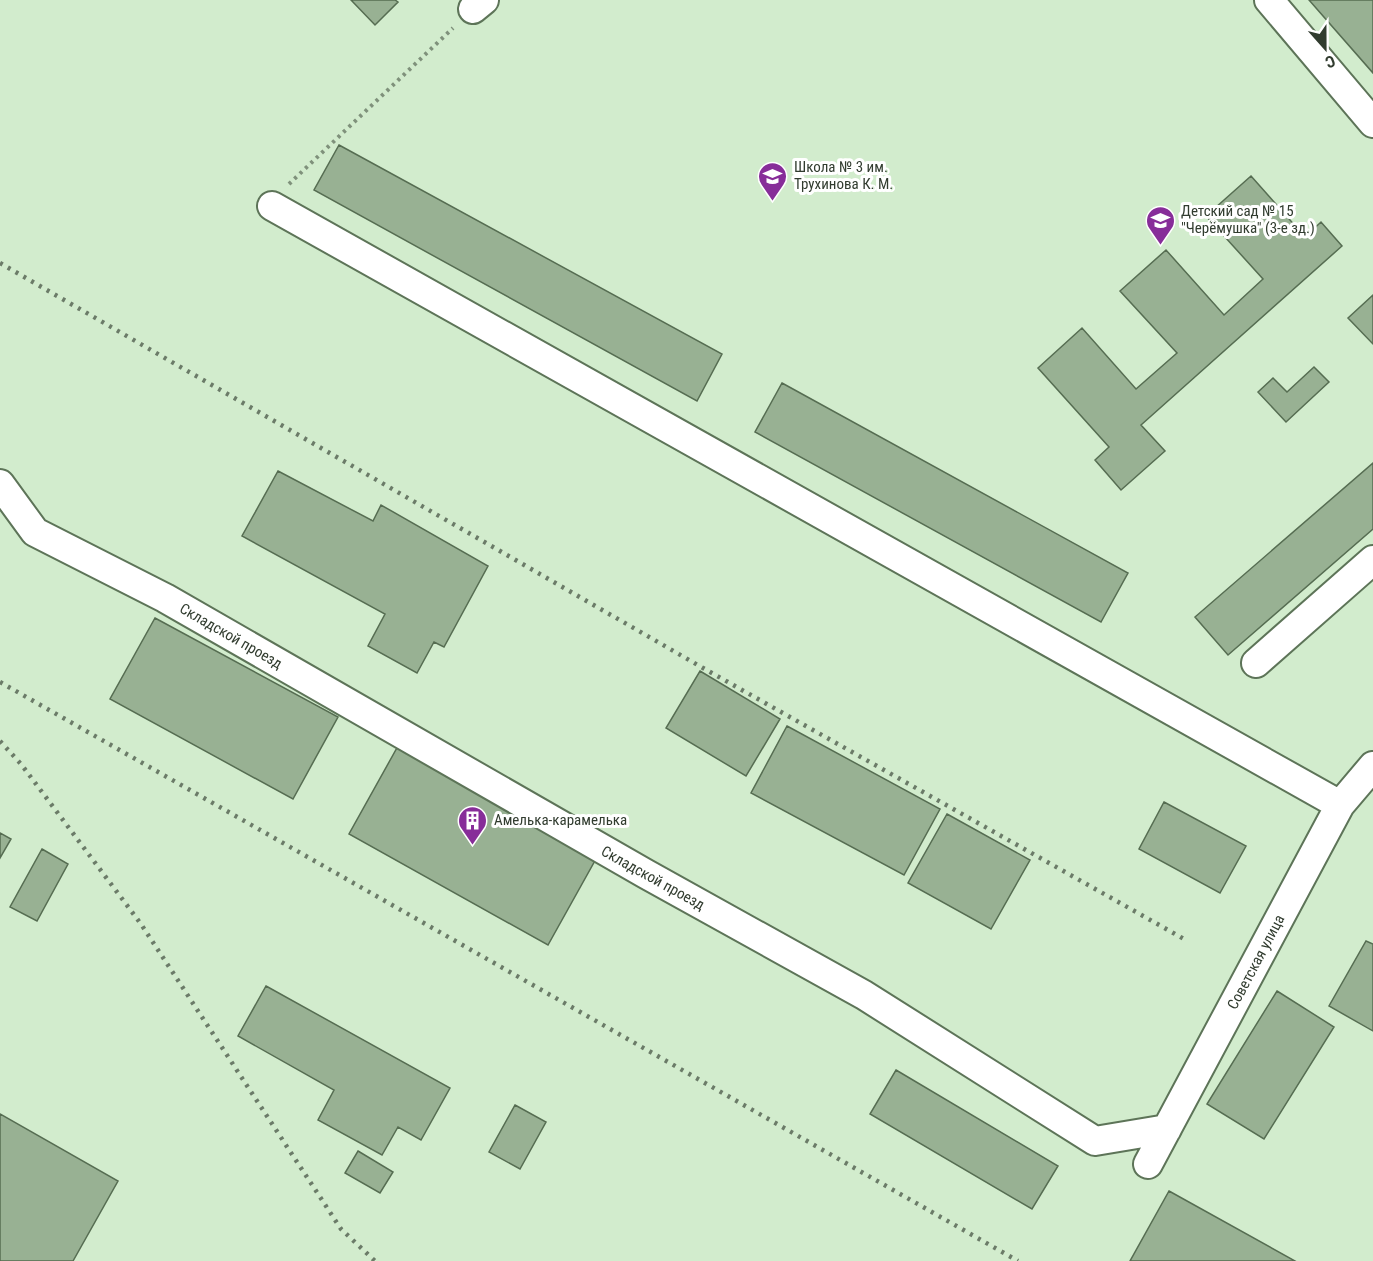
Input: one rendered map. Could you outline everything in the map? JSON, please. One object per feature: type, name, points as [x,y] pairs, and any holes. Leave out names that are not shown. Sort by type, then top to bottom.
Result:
[{"type":"street","points":[[1269,0],[1373,123]]},
{"type":"street","points":[[272,206],[1340,805]]},
{"type":"street","name":"Складской проезд","points":[[0,484],[35,532],[165,598],[646,874],[864,995],[1095,1141],[1167,1129]]},
{"type":"street","points":[[1256,663],[1373,560]]},
{"type":"street","name":"Советская улица","points":[[1148,1164],[1340,805],[1373,766]]},
{"type":"path","points":[[272,206],[283,189],[478,5]]},
{"type":"building","points":[[351,0],[395,0],[398,2],[375,25]]},
{"type":"building","points":[[1309,0],[1373,0],[1373,73]]},
{"type":"building","points":[[339,145],[722,354],[697,401],[314,190]]},
{"type":"building","points":[[1251,176],[1305,237],[1321,222],[1342,246],[1141,425],[1165,451],[1121,490],[1095,460],[1109,447],[1038,368],[1082,328],[1136,389],[1177,353],[1120,291],[1166,250],[1224,315],[1263,279],[1206,216]]},
{"type":"building","points":[[1373,295],[1373,344],[1348,318]]},
{"type":"building","points":[[1314,367],[1329,382],[1286,422],[1258,392],[1273,378],[1287,392]]},
{"type":"building","points":[[782,383],[1128,573],[1101,622],[755,432]]},
{"type":"building","points":[[1373,463],[1373,529],[1228,655],[1195,617]]},
{"type":"building","points":[[278,471],[373,521],[381,505],[488,566],[444,647],[434,642],[417,673],[368,646],[385,614],[242,536]]},
{"type":"building","points":[[155,618],[338,717],[293,799],[110,699]]},
{"type":"building","points":[[700,671],[780,719],[746,776],[666,728]]},
{"type":"building","points":[[787,726],[940,809],[904,875],[751,793]]},
{"type":"building","name":"Амелька-карамелька","points":[[398,746],[597,857],[548,945],[349,834]]},
{"type":"building","points":[[1164,802],[1246,846],[1220,893],[1139,849]]},
{"type":"building","points":[[947,814],[1030,860],[991,929],[908,883]]},
{"type":"building","points":[[0,833],[11,839],[0,858]]},
{"type":"building","points":[[42,849],[68,864],[37,921],[10,907]]},
{"type":"building","points":[[1366,941],[1373,944],[1373,1031],[1329,1006]]},
{"type":"building","points":[[266,986],[450,1088],[421,1140],[398,1127],[382,1155],[318,1120],[334,1090],[238,1036]]},
{"type":"building","points":[[1277,991],[1334,1027],[1264,1139],[1207,1104]]},
{"type":"building","points":[[896,1070],[1058,1166],[1032,1209],[870,1114]]},
{"type":"building","points":[[515,1105],[546,1122],[520,1169],[489,1152]]},
{"type":"building","points":[[0,1114],[118,1181],[73,1261],[0,1261]]},
{"type":"building","points":[[358,1151],[393,1172],[380,1193],[345,1173]]},
{"type":"building","points":[[1169,1191],[1295,1261],[1130,1261]]},
{"type":"railway","points":[[0,263],[703,668],[1184,939]]},
{"type":"railway","points":[[0,682],[1018,1261]]},
{"type":"railway","points":[[0,741],[21,764],[141,924],[341,1229],[375,1261]]},
{"type":"place","name":"Школа № 3 им. Трухинова К. М.","points":[[773,202]]},
{"type":"place","name":"Детский сад № 15 \"Черёмушка\" (3-е зд.)","points":[[1160,246]]},
{"type":"place","name":"Амелька-карамелька","points":[[473,846]]}]
